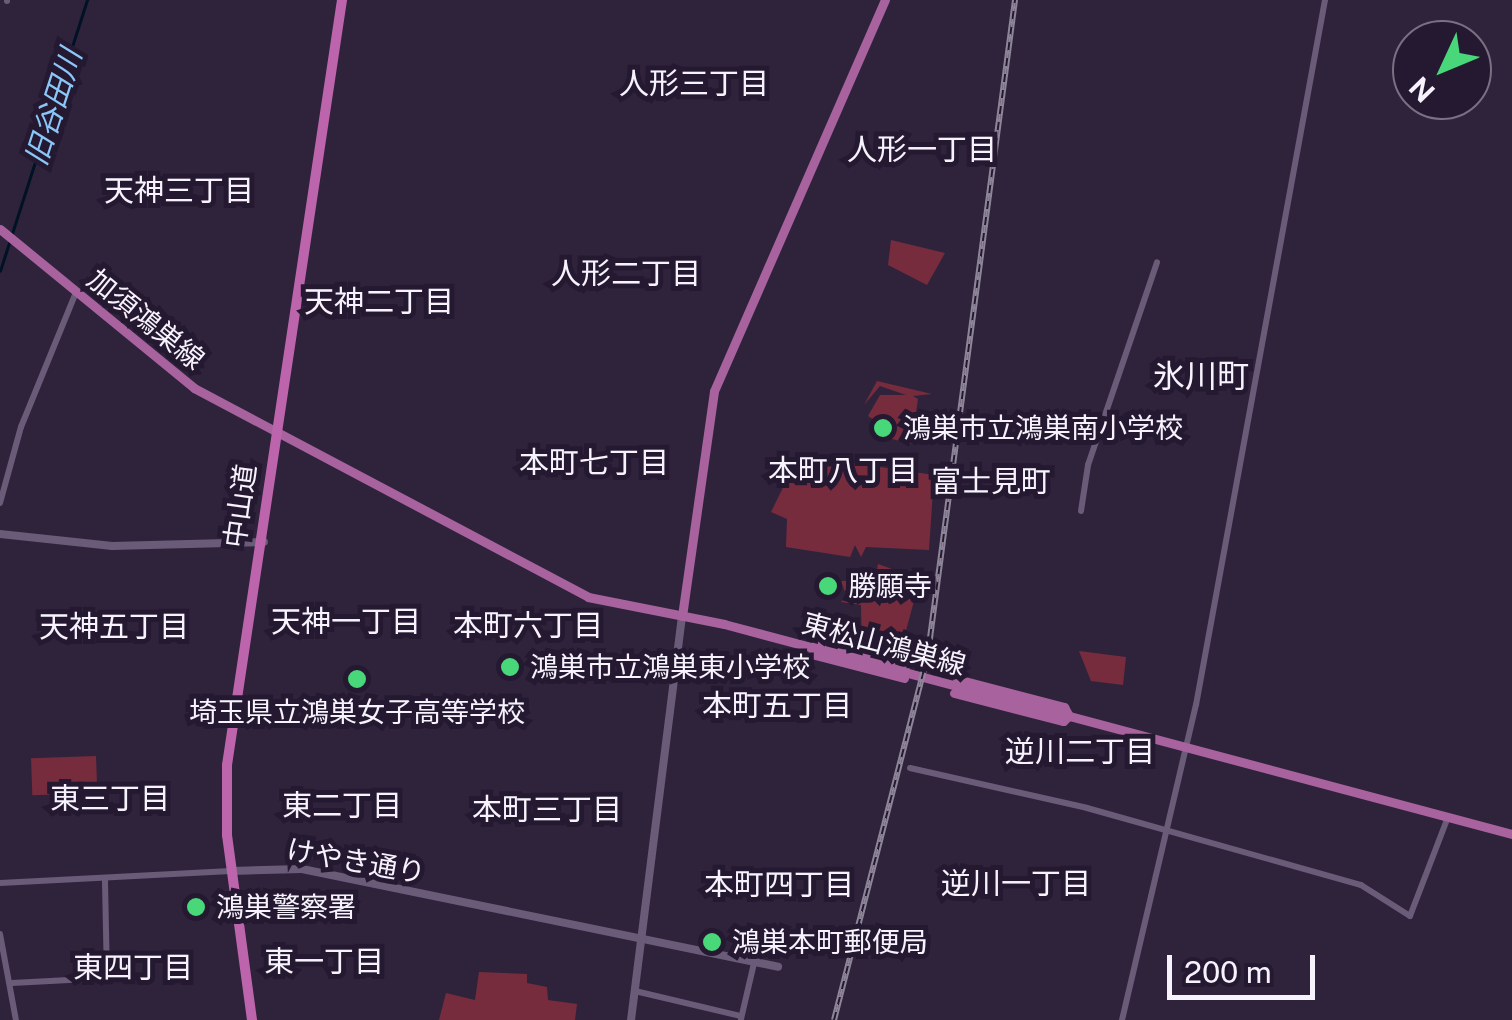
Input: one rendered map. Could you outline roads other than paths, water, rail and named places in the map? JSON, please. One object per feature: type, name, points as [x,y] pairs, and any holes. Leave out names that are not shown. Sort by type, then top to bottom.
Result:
[{"type":"highway","name":"中山道","points":[[254,1020],[234,871],[226,765],[344,0]]},
{"type":"main road","points":[[631,1020],[714,391],[885,0]]},
{"type":"main road","name":"加須鴻巣線","points":[[0,229],[186,383],[276,432]]},
{"type":"main road","name":"東松山鴻巣線","points":[[276,432],[588,597],[813,647],[1512,834]]},
{"type":"main road","points":[[0,534],[112,546],[261,542]]},
{"type":"main road","points":[[904,678],[815,655],[813,647],[817,641],[906,664]]},
{"type":"main road","points":[[954,693],[1062,721],[1069,716],[1064,707],[957,679]]},
{"type":"main road","name":"けやき通り","points":[[234,871],[302,869],[778,968]]},
{"type":"street","points":[[1122,1020],[1187,747],[1325,0]]},
{"type":"street","points":[[1081,510],[1088,465],[1157,262]]},
{"type":"street","points":[[0,503],[21,427],[76,292]]},
{"type":"street","points":[[910,768],[1168,831],[1362,885],[1410,916],[1448,818]]},
{"type":"street","name":"けやき通り","points":[[0,883],[234,871]]},
{"type":"street","points":[[12,983],[108,978],[105,878]]},
{"type":"street","points":[[819,930],[841,936]]},
{"type":"street","points":[[0,934],[16,1020]]},
{"type":"street","points":[[635,991],[741,1018],[754,963]]},
{"type":"waterway","name":"旧谷田川","points":[[0,271],[87,0]]},
{"type":"railway","points":[[834,1020],[928,653],[1015,0]]},
{"type":"place","name":"鴻巣市立鴻巣南小学校","points":[[883,428]]},
{"type":"place","name":"勝願寺","points":[[828,586]]},
{"type":"place","name":"鴻巣市立鴻巣東小学校","points":[[510,667]]},
{"type":"place","name":"埼玉県立鴻巣女子高等学校","points":[[357,679]]},
{"type":"place","name":"鴻巣警察署","points":[[196,907]]},
{"type":"place","name":"鴻巣本町郵便局","points":[[712,942]]},
{"type":"district","name":"人形三丁目","points":[[694,83]]},
{"type":"district","name":"人形一丁目","points":[[922,149]]},
{"type":"district","name":"天神三丁目","points":[[179,190]]},
{"type":"district","name":"人形二丁目","points":[[626,273]]},
{"type":"district","name":"天神二丁目","points":[[379,301]]},
{"type":"district","name":"氷川町","points":[[1201,376]]},
{"type":"district","name":"本町七丁目","points":[[594,462]]},
{"type":"district","name":"本町八丁目","points":[[843,470]]},
{"type":"district","name":"富士見町","points":[[991,481]]},
{"type":"district","name":"天神一丁目","points":[[346,621]]},
{"type":"district","name":"本町六丁目","points":[[528,625]]},
{"type":"district","name":"天神五丁目","points":[[114,626]]},
{"type":"district","name":"本町五丁目","points":[[777,705]]},
{"type":"district","name":"逆川二丁目","points":[[1080,751]]},
{"type":"district","name":"東三丁目","points":[[110,798]]},
{"type":"district","name":"東二丁目","points":[[342,805]]},
{"type":"district","name":"本町三丁目","points":[[547,809]]},
{"type":"district","name":"逆川一丁目","points":[[1016,883]]},
{"type":"district","name":"本町四丁目","points":[[779,884]]},
{"type":"district","name":"東一丁目","points":[[324,961]]},
{"type":"district","name":"東四丁目","points":[[133,967]]}]
